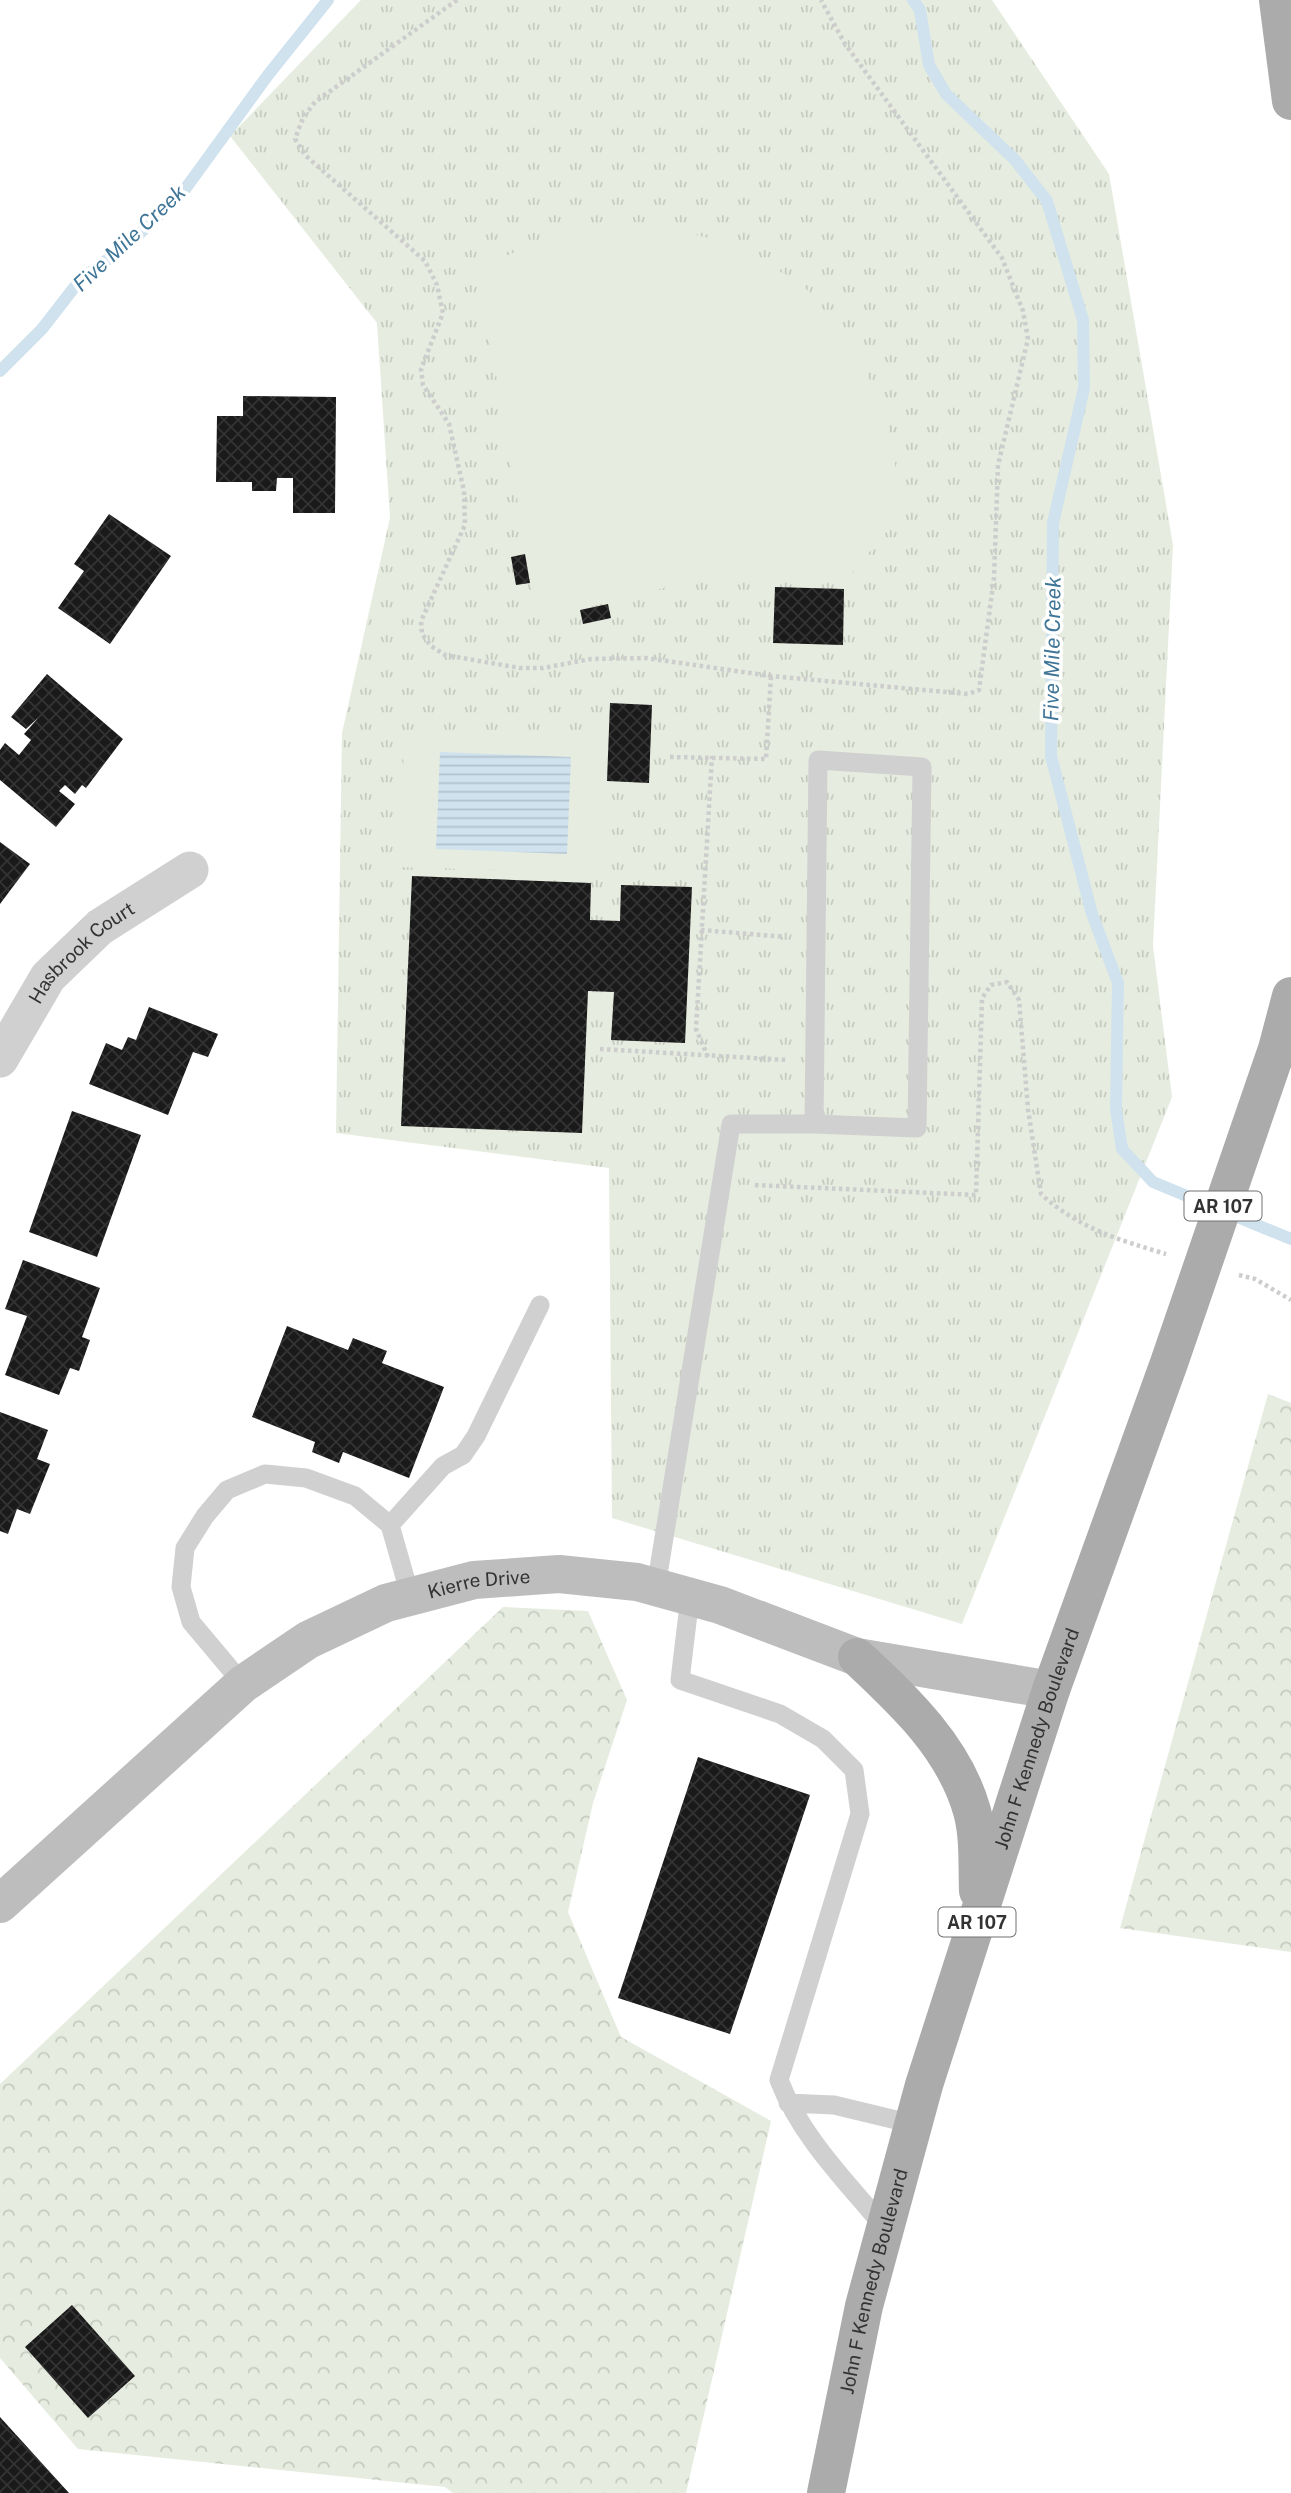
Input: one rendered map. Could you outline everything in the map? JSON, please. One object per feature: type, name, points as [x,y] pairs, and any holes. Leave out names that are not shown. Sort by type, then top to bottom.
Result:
[{"type":"main road","points":[[1278,0],[1291,101]]},
{"type":"main road","name":"John F Kennedy Boulevard","points":[[826,2493],[853,2355],[884,2227],[913,2124],[1051,1690],[1169,1363],[1277,1049],[1291,996]]},
{"type":"main road","points":[[858,1657],[906,1703],[941,1746],[954,1769],[974,1824],[980,1913]]},
{"type":"street","name":"Hasbrook Court","points":[[0,1059],[48,977],[100,927],[190,870]]},
{"type":"street","name":"Kierre Drive","points":[[0,1904],[243,1684],[342,1622],[410,1595],[474,1580],[559,1574],[637,1581],[720,1605],[858,1657],[1051,1690]]},
{"type":"lane","points":[[814,1124],[818,760],[922,767],[916,1128],[731,1124],[673,1592],[680,1681],[780,1714],[823,1739],[854,1770],[860,1814],[779,2080],[788,2104],[811,2139],[884,2227]]},
{"type":"lane","points":[[390,1525],[443,1466],[463,1455],[476,1436],[540,1305]]},
{"type":"lane","points":[[243,1684],[191,1622],[181,1587],[185,1548],[205,1516],[227,1490],[265,1474],[306,1478],[355,1496],[390,1525],[410,1595]]},
{"type":"lane","points":[[788,2104],[834,2105],[913,2124]]},
{"type":"path","points":[[457,0],[402,36],[315,102],[303,118],[295,139],[306,156],[425,261],[437,285],[443,313],[421,369],[423,385],[449,424],[464,491],[465,525],[431,593],[421,621],[422,634],[431,646],[445,655],[520,668],[543,668],[591,659],[646,658],[771,676],[968,694],[979,690],[994,579],[998,465],[1027,339],[1020,302],[1003,258],[845,44],[821,0]]},
{"type":"path","points":[[670,757],[766,759],[771,676]]},
{"type":"path","points":[[708,1057],[696,1029],[712,757]]},
{"type":"path","points":[[701,930],[786,937]]},
{"type":"path","points":[[755,1185],[976,1195],[982,998],[991,985],[1007,982],[1019,1000],[1028,1109],[1041,1194],[1074,1220],[1102,1236],[1179,1258]]},
{"type":"path","points":[[600,1049],[708,1057],[815,1060]]},
{"type":"path","points":[[1230,1272],[1255,1279],[1291,1300]]},
{"type":"green space","points":[[361,0],[992,0],[1109,174],[1173,545],[1153,946],[1172,1097],[962,1624],[612,1518],[609,1168],[336,1133],[342,733],[390,518],[377,323],[230,136]]},
{"type":"green space","points":[[637,222],[709,238],[758,259],[802,284],[846,337],[882,402],[894,452],[899,517],[843,583],[710,576],[554,616],[535,602],[478,269],[574,225]]},
{"type":"green space","points":[[405,730],[608,738],[602,873],[398,867]]},
{"type":"green space","points":[[1268,1394],[1291,1403],[1291,1952],[1120,1928]]},
{"type":"green space","points":[[503,1607],[588,1611],[627,1700],[593,1803],[568,1912],[621,2037],[771,2121],[686,2493],[453,2493],[445,2487],[78,2449],[0,2358],[0,2084]]},
{"type":"water","points":[[440,752],[571,757],[567,854],[436,849]]},
{"type":"building","points":[[243,396],[336,397],[335,513],[293,513],[293,478],[277,478],[276,491],[252,491],[252,482],[216,482],[217,416],[243,416]]},
{"type":"building","points":[[109,514],[171,556],[110,644],[58,608],[84,571],[74,564]]},
{"type":"building","points":[[525,554],[530,583],[516,585],[511,557]]},
{"type":"building","points":[[775,587],[844,589],[843,645],[773,643]]},
{"type":"building","points":[[608,604],[611,618],[583,624],[580,610]]},
{"type":"building","points":[[47,674],[123,739],[86,788],[82,785],[75,794],[65,785],[59,791],[75,804],[56,827],[0,780],[0,750],[5,743],[19,755],[31,740],[24,734],[38,718],[26,729],[11,717]]},
{"type":"building","points":[[610,703],[652,705],[649,783],[607,781]]},
{"type":"building","points":[[0,842],[30,864],[0,904]]},
{"type":"building","points":[[412,876],[591,883],[590,920],[620,921],[621,885],[692,887],[685,1043],[611,1040],[614,992],[588,991],[582,1133],[401,1126]]},
{"type":"building","points":[[149,1007],[218,1034],[208,1057],[193,1052],[168,1115],[89,1084],[106,1043],[122,1050],[128,1037],[136,1040]]},
{"type":"building","points":[[72,1111],[141,1135],[97,1257],[29,1232]]},
{"type":"building","points":[[23,1260],[100,1288],[82,1337],[90,1340],[79,1371],[70,1368],[59,1395],[5,1375],[27,1316],[5,1309]]},
{"type":"building","points":[[287,1326],[348,1350],[353,1338],[387,1351],[382,1363],[444,1387],[409,1478],[343,1452],[339,1463],[312,1452],[315,1442],[252,1417]]},
{"type":"building","points":[[0,1412],[48,1430],[37,1459],[50,1464],[30,1514],[17,1509],[8,1534],[0,1531]]},
{"type":"building","points":[[698,1757],[810,1795],[730,2034],[618,1998]]},
{"type":"building","points":[[72,2305],[135,2376],[88,2418],[25,2347]]},
{"type":"building","points":[[0,2417],[69,2493],[0,2493]]},
{"type":"waterway","name":"Five Mile Creek","points":[[0,371],[42,329],[80,280],[131,242],[183,192],[268,75],[328,0]]},
{"type":"waterway","name":"Five Mile Creek","points":[[913,0],[920,10],[929,65],[946,94],[1015,160],[1047,201],[1083,320],[1084,388],[1053,523],[1051,756],[1092,914],[1118,983],[1116,1109],[1122,1149],[1153,1182],[1291,1239]]}]
